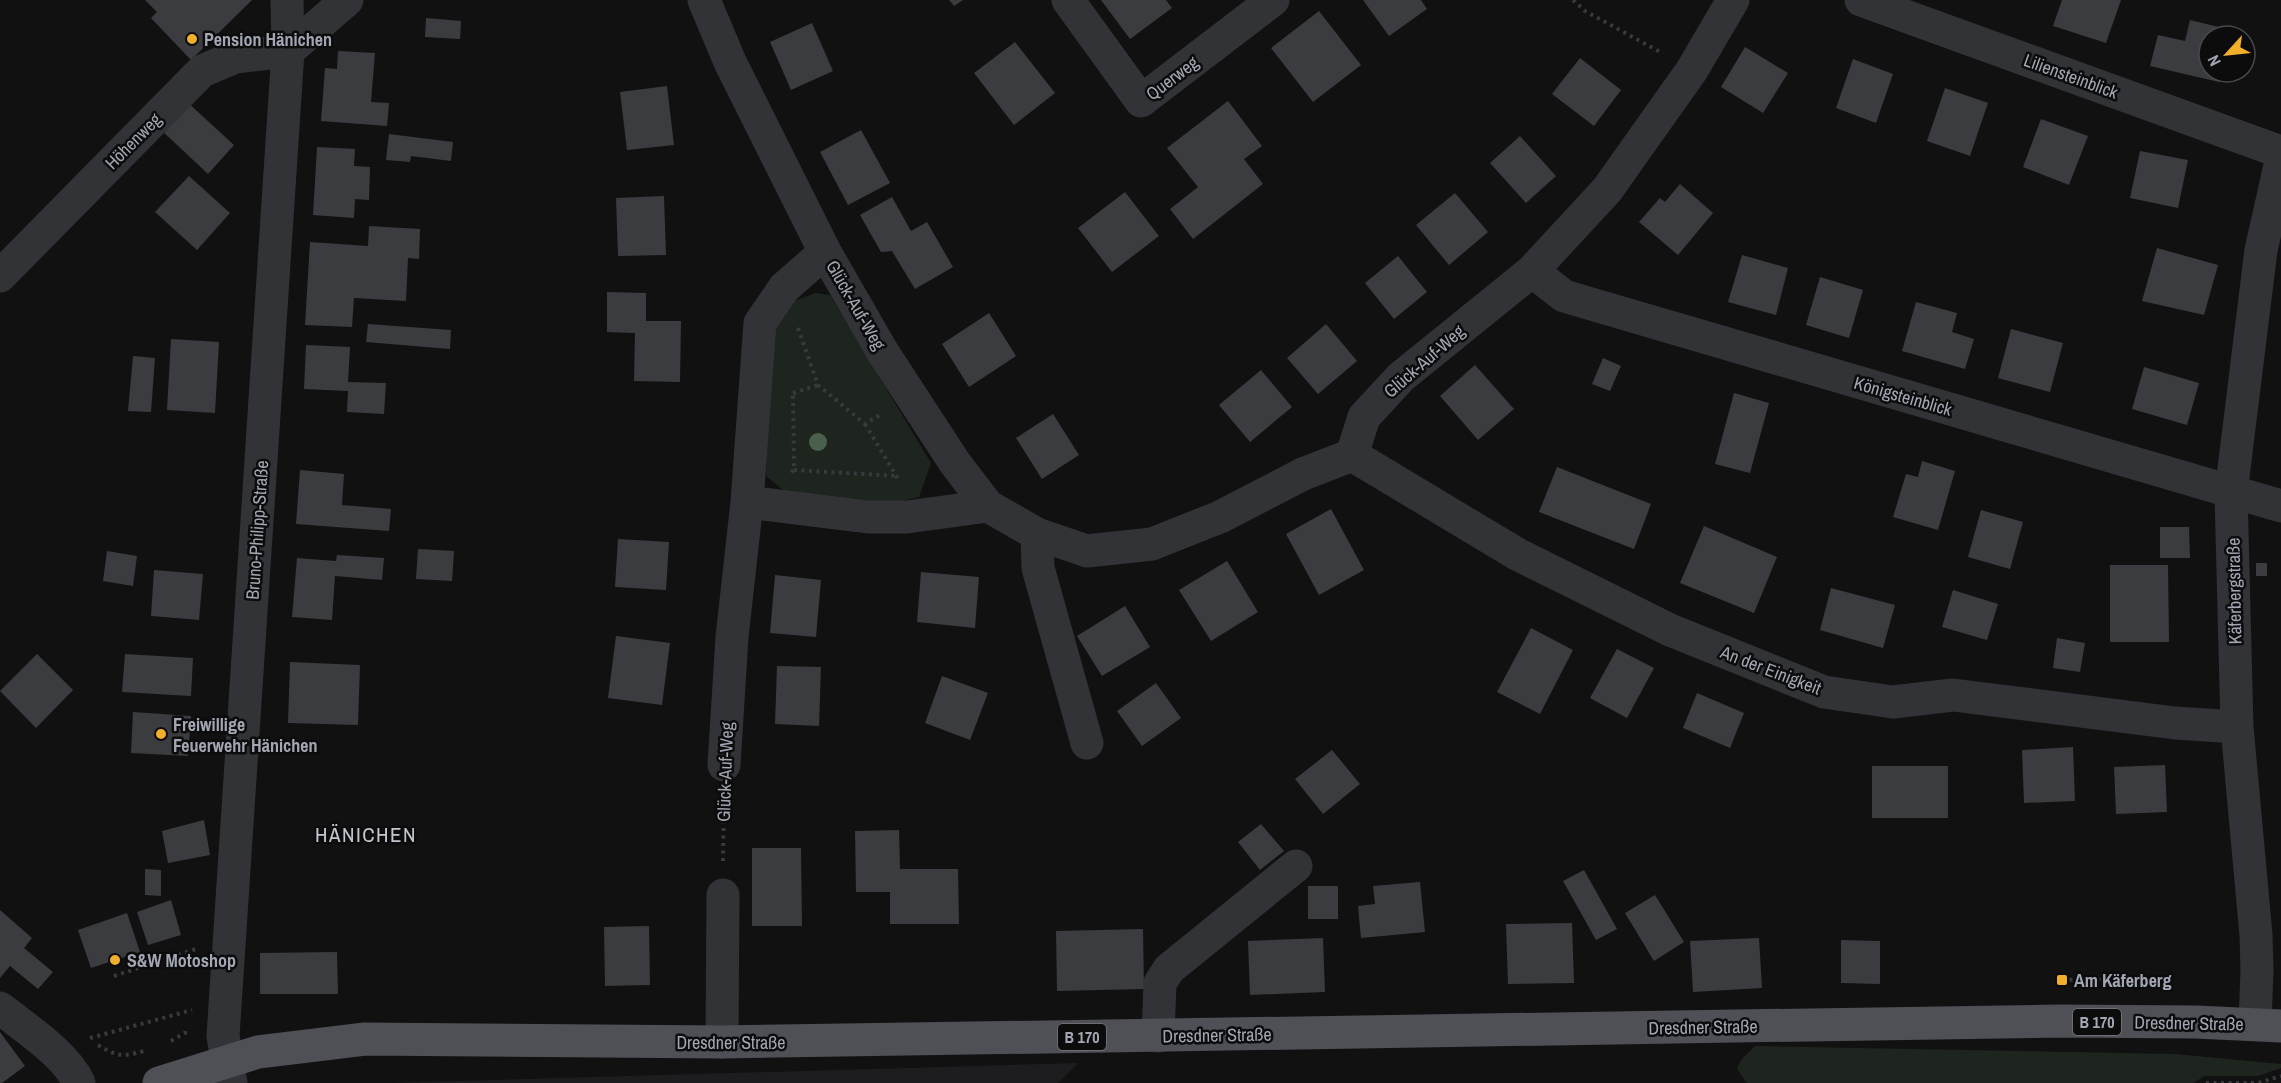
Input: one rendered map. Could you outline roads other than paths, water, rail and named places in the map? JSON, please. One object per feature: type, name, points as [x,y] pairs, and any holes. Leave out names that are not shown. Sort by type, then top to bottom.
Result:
[{"type":"main road","name":"Dresdner Straße","points":[[159,1083],[229,1072],[258,1052],[365,1039],[722,1042],[2058,1022],[2268,1025]]},
{"type":"street","name":"Bruno-Philipp-Straße","points":[[229,1072],[223,1036],[288,51],[287,0]]},
{"type":"street","points":[[288,51],[347,0]]},
{"type":"street","name":"Glück-Auf-Weg","points":[[704,0],[730,62],[825,252],[882,351],[955,463],[988,506],[1037,534],[1087,550],[1152,544],[1220,517],[1303,474],[1352,455],[1364,417],[1401,377],[1533,271],[1607,190],[1692,70],[1733,0]]},
{"type":"street","name":"Querweg","points":[[1068,0],[1141,101],[1273,0]]},
{"type":"street","name":"Liliensteinblick","points":[[1861,0],[2281,152]]},
{"type":"street","name":"Höhenweg","points":[[0,276],[202,71],[235,57],[288,51]]},
{"type":"street","name":"Käferbergstraße","points":[[2268,1025],[2258,970],[2236,727],[2232,493],[2260,250],[2281,161]]},
{"type":"street","name":"Glück-Auf-Weg","points":[[724,765],[732,637],[747,502],[760,322],[784,288],[825,252]]},
{"type":"street","name":"Königsteinblick","points":[[1533,271],[1564,296],[2281,506]]},
{"type":"street","name":"An der Einigkeit","points":[[1352,455],[1517,554],[1670,630],[1824,692],[1893,702],[1953,695],[2175,723],[2236,727]]},
{"type":"street","points":[[747,502],[868,517],[913,516],[988,506]]},
{"type":"street","points":[[1037,534],[1038,568],[1087,743]]},
{"type":"street","points":[[1158,1036],[1160,983],[1169,969],[1296,866]]},
{"type":"street","points":[[722,1042],[723,895]]},
{"type":"street","points":[[0,1008],[47,1046],[74,1072],[79,1083]]},
{"type":"place","name":"Pension Hänichen","points":[[192,39]]},
{"type":"place","name":"Freiwillige Feuerwehr Hänichen","points":[[161,734]]},
{"type":"place","name":"S&W Motoshop","points":[[115,960]]},
{"type":"place","name":"Am Käferberg","points":[[2062,980]]},
{"type":"district","name":"HÄNICHEN","points":[[366,834]]}]
